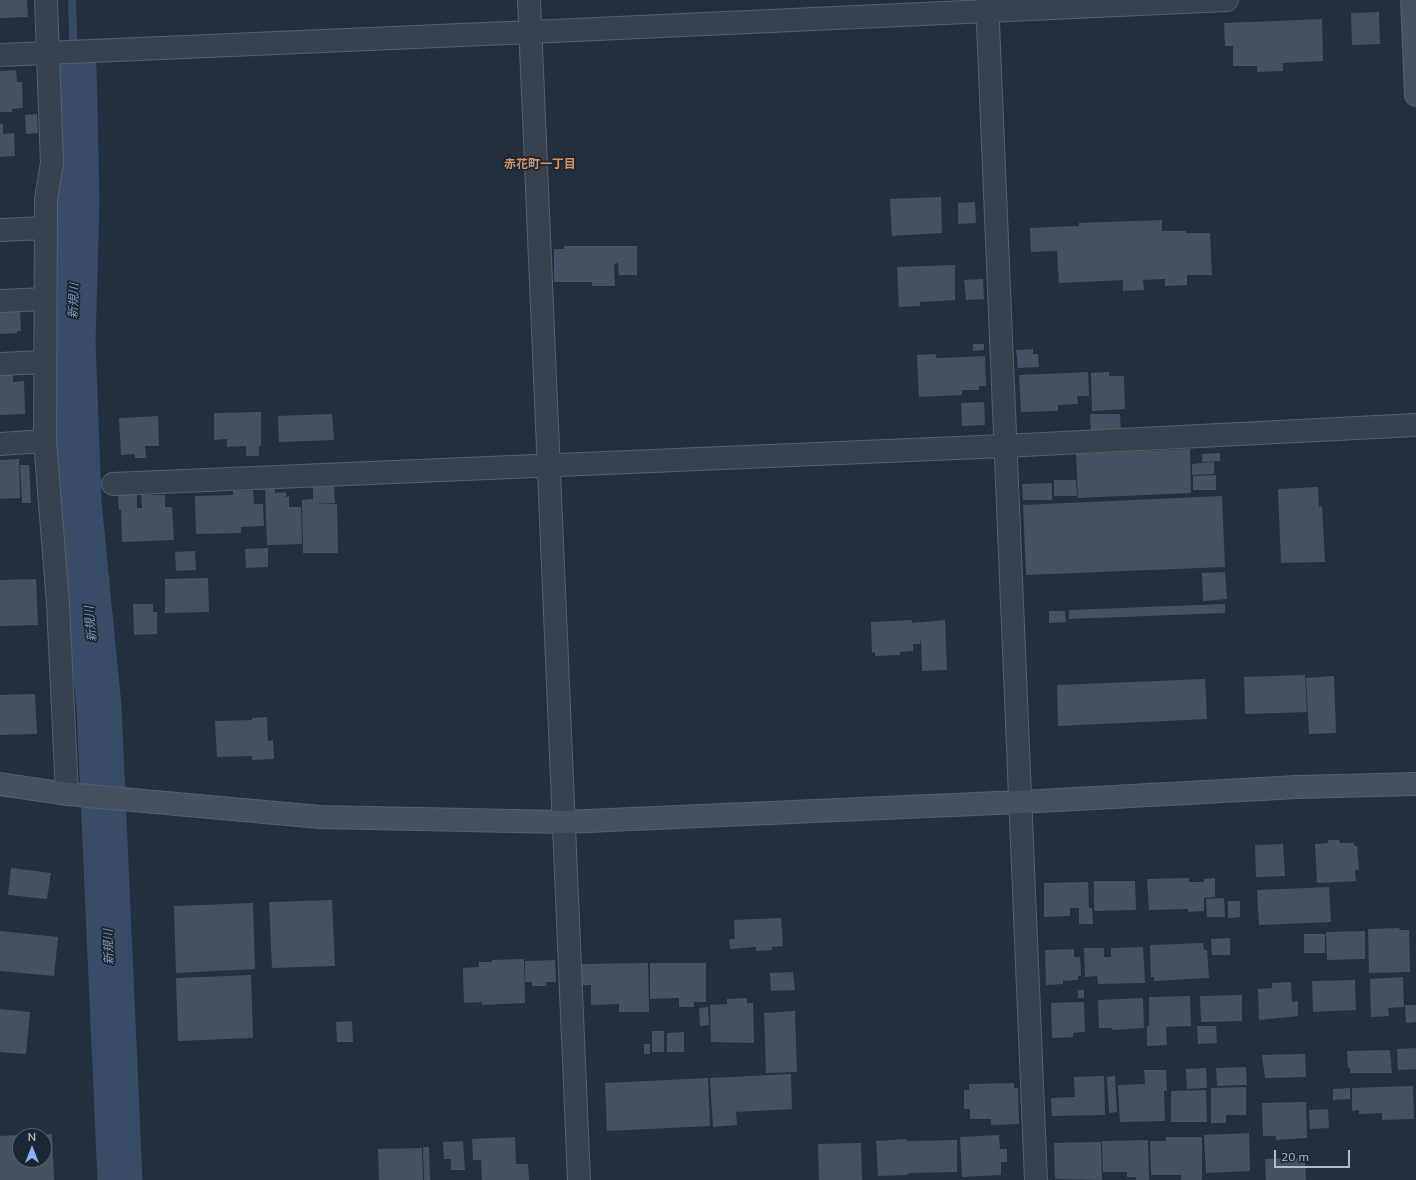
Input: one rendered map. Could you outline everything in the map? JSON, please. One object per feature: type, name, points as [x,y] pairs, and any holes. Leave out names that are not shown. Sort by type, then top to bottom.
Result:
[{"type":"street","points":[[46,0],[53,52],[52,163],[46,199],[45,228],[45,441],[72,795]]},
{"type":"street","points":[[529,0],[579,1180]]},
{"type":"street","points":[[0,55],[531,32],[988,6],[1227,0]]},
{"type":"street","points":[[1412,0],[1416,95]]},
{"type":"street","points":[[988,6],[1004,446],[1021,802],[1036,1180]]},
{"type":"street","points":[[0,230],[45,228]]},
{"type":"street","points":[[0,301],[45,299]]},
{"type":"street","points":[[0,364],[44,362]]},
{"type":"street","points":[[113,484],[1004,446],[1416,425]]},
{"type":"street","points":[[0,444],[45,441]]},
{"type":"street","points":[[0,784],[72,795],[320,816],[564,822],[1021,802],[1296,787],[1416,784]]},
{"type":"building","points":[[0,0],[27,0],[28,17],[0,18]]},
{"type":"building","points":[[1379,12],[1380,44],[1352,45],[1351,13]]},
{"type":"building","points":[[1322,19],[1323,61],[1283,63],[1283,71],[1257,72],[1257,66],[1233,66],[1233,46],[1225,46],[1224,23]]},
{"type":"building","points":[[16,70],[17,82],[22,82],[23,108],[12,109],[12,112],[0,112],[0,71]]},
{"type":"building","points":[[37,114],[38,133],[26,134],[25,115]]},
{"type":"building","points":[[0,124],[3,124],[3,134],[14,133],[15,156],[0,157]]},
{"type":"building","points":[[941,197],[942,233],[892,236],[890,199]]},
{"type":"building","points":[[975,202],[976,223],[958,224],[958,203]]},
{"type":"building","points":[[1162,220],[1162,231],[1210,233],[1212,275],[1187,275],[1187,285],[1165,286],[1165,279],[1143,280],[1144,290],[1123,291],[1123,280],[1059,283],[1057,251],[1031,252],[1030,228],[1079,226],[1079,223]]},
{"type":"building","points":[[564,246],[637,246],[637,275],[619,275],[618,263],[614,264],[615,286],[592,286],[592,282],[554,282],[554,249],[564,249]]},
{"type":"building","points":[[955,265],[955,300],[920,302],[920,306],[899,307],[897,267]]},
{"type":"building","points":[[983,279],[984,299],[966,300],[964,280]]},
{"type":"building","points":[[0,308],[20,310],[21,331],[17,331],[17,333],[0,334]]},
{"type":"building","points":[[973,344],[984,344],[984,350],[973,351]]},
{"type":"building","points":[[1033,349],[1033,354],[1038,354],[1039,367],[1018,368],[1016,350]]},
{"type":"building","points":[[936,354],[936,358],[985,356],[986,386],[979,386],[979,390],[962,390],[962,395],[919,397],[917,355]]},
{"type":"building","points":[[1088,372],[1089,396],[1077,396],[1078,404],[1058,405],[1058,411],[1021,412],[1019,375]]},
{"type":"building","points":[[1109,372],[1109,376],[1124,376],[1125,409],[1092,411],[1091,373]]},
{"type":"building","points":[[0,375],[13,375],[13,382],[24,381],[25,414],[0,415]]},
{"type":"building","points":[[984,402],[985,425],[962,426],[961,403]]},
{"type":"building","points":[[261,412],[261,446],[259,446],[259,456],[246,456],[246,446],[227,447],[227,439],[214,440],[214,413]]},
{"type":"building","points":[[332,414],[334,440],[279,442],[278,416]]},
{"type":"building","points":[[1090,414],[1120,414],[1121,431],[1091,432]]},
{"type":"building","points":[[158,416],[159,446],[145,446],[146,458],[135,458],[135,454],[121,455],[119,418]]},
{"type":"building","points":[[1190,449],[1191,493],[1078,498],[1076,454]]},
{"type":"building","points":[[1220,453],[1220,461],[1202,462],[1202,454]]},
{"type":"building","points":[[19,459],[20,498],[0,499],[0,460]]},
{"type":"building","points":[[1214,462],[1214,474],[1192,475],[1192,464]]},
{"type":"building","points":[[20,465],[29,465],[31,503],[22,503]]},
{"type":"building","points":[[1216,475],[1216,490],[1193,490],[1193,476]]},
{"type":"building","points":[[1054,480],[1076,480],[1077,496],[1054,496]]},
{"type":"building","points":[[1052,483],[1052,500],[1023,500],[1022,484]]},
{"type":"building","points":[[334,486],[335,503],[315,504],[337,504],[338,553],[303,553],[302,500],[313,499],[313,487]]},
{"type":"building","points":[[1318,487],[1319,507],[1322,506],[1325,562],[1281,563],[1278,489]]},
{"type":"building","points":[[265,489],[275,489],[275,493],[286,492],[286,497],[289,496],[289,507],[301,507],[302,544],[267,545]]},
{"type":"building","points":[[124,490],[137,490],[137,508],[142,508],[141,495],[165,495],[165,507],[172,507],[174,540],[122,542],[121,510],[119,510],[118,496]]},
{"type":"building","points":[[253,490],[254,504],[263,504],[264,526],[241,527],[241,533],[196,534],[195,496],[233,495],[233,491]]},
{"type":"building","points":[[1222,496],[1225,567],[1026,575],[1023,505]]},
{"type":"building","points":[[268,548],[268,567],[246,568],[245,549]]},
{"type":"building","points":[[195,551],[196,570],[176,571],[175,552]]},
{"type":"building","points":[[1225,572],[1227,599],[1203,601],[1202,573]]},
{"type":"building","points":[[208,578],[209,612],[165,613],[165,579]]},
{"type":"building","points":[[36,579],[38,625],[0,626],[0,580]]},
{"type":"building","points":[[133,604],[153,604],[153,612],[157,612],[157,634],[134,635]]},
{"type":"building","points":[[1225,604],[1225,613],[1069,619],[1069,610]]},
{"type":"building","points":[[1049,611],[1065,611],[1066,622],[1049,623]]},
{"type":"building","points":[[912,620],[912,623],[945,620],[947,670],[922,671],[921,638],[920,644],[913,644],[913,651],[900,652],[900,655],[875,656],[875,652],[872,653],[871,622]]},
{"type":"building","points":[[1305,675],[1307,712],[1245,714],[1244,677]]},
{"type":"building","points":[[1334,676],[1336,733],[1309,734],[1306,678]]},
{"type":"building","points":[[1205,679],[1207,719],[1058,726],[1057,685]]},
{"type":"building","points":[[35,694],[37,734],[0,735],[0,695]]},
{"type":"building","points":[[267,717],[268,741],[273,740],[274,759],[252,760],[252,756],[217,757],[215,721],[252,720],[252,718]]},
{"type":"building","points":[[1328,840],[1339,840],[1340,843],[1354,843],[1354,846],[1357,846],[1359,870],[1355,870],[1356,881],[1317,883],[1315,844],[1328,843]]},
{"type":"building","points":[[1283,844],[1285,876],[1256,877],[1255,845]]},
{"type":"building","points":[[11,868],[51,873],[47,899],[8,895]]},
{"type":"building","points":[[1189,878],[1189,882],[1204,882],[1204,879],[1215,878],[1215,897],[1204,898],[1204,911],[1188,912],[1188,909],[1149,910],[1147,879]]},
{"type":"building","points":[[1094,881],[1135,881],[1136,910],[1094,911]]},
{"type":"building","points":[[1088,882],[1089,908],[1092,908],[1093,924],[1079,924],[1079,908],[1070,908],[1070,916],[1044,917],[1044,883]]},
{"type":"building","points":[[1329,887],[1331,922],[1259,925],[1257,890]]},
{"type":"building","points":[[1224,898],[1225,917],[1207,917],[1206,899]]},
{"type":"building","points":[[332,900],[335,966],[272,968],[269,902]]},
{"type":"building","points":[[1228,901],[1240,901],[1240,917],[1228,918]]},
{"type":"building","points":[[253,903],[255,969],[176,973],[174,906]]},
{"type":"building","points":[[781,918],[783,946],[772,947],[772,950],[756,951],[756,947],[730,949],[729,939],[735,939],[734,920]]},
{"type":"building","points":[[1399,928],[1400,930],[1409,930],[1410,972],[1369,973],[1368,929]]},
{"type":"building","points":[[0,931],[58,937],[54,976],[0,971]]},
{"type":"building","points":[[1365,931],[1365,959],[1327,960],[1326,932]]},
{"type":"building","points":[[1304,934],[1325,934],[1325,953],[1304,953]]},
{"type":"building","points":[[1230,938],[1230,955],[1212,955],[1211,939]]},
{"type":"building","points":[[1203,943],[1204,950],[1207,950],[1209,978],[1154,981],[1154,977],[1151,977],[1150,945]]},
{"type":"building","points":[[1143,947],[1145,983],[1098,984],[1097,976],[1085,977],[1084,948],[1104,948],[1104,957],[1111,957],[1111,948]]},
{"type":"building","points":[[1074,949],[1074,957],[1080,957],[1081,976],[1078,976],[1078,980],[1063,981],[1063,984],[1046,985],[1045,950]]},
{"type":"building","points":[[524,959],[525,1003],[482,1005],[482,1002],[464,1003],[463,968],[479,967],[479,962],[492,962],[492,960]]},
{"type":"building","points":[[555,960],[556,982],[546,982],[546,986],[532,986],[532,982],[525,982],[525,961]]},
{"type":"building","points":[[648,963],[649,1012],[619,1012],[619,1004],[591,1005],[591,985],[582,985],[581,964]]},
{"type":"building","points":[[650,963],[706,963],[706,1002],[694,1002],[694,1007],[679,1007],[679,998],[650,999]]},
{"type":"building","points":[[793,972],[795,990],[771,991],[770,973]]},
{"type":"building","points":[[251,975],[253,1038],[178,1041],[176,978]]},
{"type":"building","points":[[1403,977],[1404,1007],[1388,1008],[1389,1016],[1371,1017],[1370,979]]},
{"type":"building","points":[[1355,980],[1356,1010],[1313,1012],[1312,981]]},
{"type":"building","points":[[1291,982],[1292,1002],[1298,1001],[1298,1016],[1259,1020],[1258,989],[1272,988],[1272,983]]},
{"type":"building","points":[[1078,990],[1084,990],[1084,998],[1078,998]]},
{"type":"building","points":[[1242,995],[1242,1021],[1201,1022],[1200,996]]},
{"type":"building","points":[[1190,996],[1191,1026],[1166,1027],[1167,1045],[1147,1046],[1149,997]]},
{"type":"building","points":[[747,998],[747,1003],[753,1003],[754,1043],[711,1042],[710,1005],[727,1004],[727,999]]},
{"type":"building","points":[[1143,998],[1144,1028],[1112,1030],[1112,1028],[1099,1028],[1098,1000]]},
{"type":"building","points":[[1084,1002],[1085,1032],[1073,1033],[1073,1037],[1052,1038],[1051,1003]]},
{"type":"building","points":[[1405,1005],[1416,1005],[1416,1022],[1406,1023]]},
{"type":"building","points":[[708,1007],[709,1025],[700,1026],[699,1008]]},
{"type":"building","points":[[0,1009],[30,1012],[26,1054],[0,1052]]},
{"type":"building","points":[[795,1011],[797,1072],[766,1073],[764,1013]]},
{"type":"building","points":[[352,1021],[353,1042],[337,1042],[336,1022]]},
{"type":"building","points":[[1197,1026],[1216,1026],[1217,1043],[1198,1044]]},
{"type":"building","points":[[652,1031],[664,1031],[664,1052],[652,1052]]},
{"type":"building","points":[[684,1032],[684,1052],[667,1052],[667,1033]]},
{"type":"building","points":[[644,1044],[650,1044],[650,1054],[644,1054]]},
{"type":"building","points":[[1416,1048],[1416,1069],[1398,1070],[1397,1049]]},
{"type":"building","points":[[1390,1050],[1392,1073],[1350,1073],[1350,1068],[1348,1068],[1347,1051]]},
{"type":"building","points":[[1305,1054],[1306,1077],[1265,1078],[1262,1055]]},
{"type":"building","points":[[1246,1067],[1247,1085],[1217,1086],[1216,1068]]},
{"type":"building","points":[[1206,1068],[1207,1088],[1187,1089],[1186,1069]]},
{"type":"building","points":[[1144,1070],[1166,1070],[1167,1091],[1164,1091],[1165,1121],[1120,1122],[1118,1085],[1145,1084]]},
{"type":"building","points":[[791,1074],[792,1109],[736,1112],[737,1125],[713,1127],[710,1078]]},
{"type":"building","points":[[1104,1076],[1105,1115],[1052,1116],[1051,1098],[1075,1097],[1074,1077]]},
{"type":"building","points":[[1115,1076],[1117,1112],[1109,1113],[1107,1077]]},
{"type":"building","points":[[708,1078],[710,1126],[607,1131],[605,1083]]},
{"type":"building","points":[[1014,1083],[1014,1088],[1018,1088],[1019,1124],[991,1125],[991,1119],[970,1119],[970,1109],[964,1109],[964,1090],[969,1090],[969,1084]]},
{"type":"building","points":[[1413,1086],[1414,1119],[1382,1120],[1382,1113],[1359,1114],[1359,1110],[1352,1111],[1352,1088]]},
{"type":"building","points":[[1246,1087],[1246,1115],[1226,1115],[1226,1123],[1211,1123],[1211,1088]]},
{"type":"building","points":[[1350,1088],[1350,1099],[1333,1100],[1333,1089]]},
{"type":"building","points":[[1206,1090],[1207,1122],[1171,1122],[1171,1091]]},
{"type":"building","points":[[1306,1102],[1307,1138],[1276,1140],[1276,1136],[1263,1136],[1262,1103]]},
{"type":"building","points":[[1328,1109],[1329,1128],[1310,1129],[1309,1110]]},
{"type":"building","points":[[1249,1133],[1250,1171],[1206,1173],[1204,1135]]},
{"type":"building","points":[[52,1134],[54,1180],[0,1180],[0,1136],[12,1135],[12,1168],[52,1168]]},
{"type":"building","points":[[999,1135],[1000,1149],[1007,1149],[1007,1162],[1001,1162],[1001,1175],[962,1177],[960,1137]]},
{"type":"building","points":[[515,1137],[516,1164],[528,1164],[529,1180],[482,1180],[481,1160],[473,1160],[472,1139]]},
{"type":"building","points":[[1166,1137],[1202,1137],[1202,1180],[1181,1180],[1181,1175],[1151,1175],[1150,1141],[1166,1141]]},
{"type":"building","points":[[907,1139],[907,1141],[957,1140],[957,1172],[908,1173],[909,1175],[878,1176],[876,1141]]},
{"type":"building","points":[[1148,1140],[1149,1180],[1136,1180],[1136,1177],[1127,1177],[1127,1172],[1103,1172],[1102,1141]]},
{"type":"building","points":[[463,1141],[465,1170],[451,1170],[451,1159],[444,1159],[443,1142]]},
{"type":"building","points":[[1101,1142],[1102,1180],[1055,1179],[1054,1143]]},
{"type":"building","points":[[861,1143],[862,1180],[819,1180],[818,1144]]},
{"type":"building","points":[[423,1147],[429,1147],[430,1180],[424,1180]]},
{"type":"building","points":[[422,1148],[423,1180],[379,1180],[378,1149]]},
{"type":"building","points":[[1305,1158],[1306,1180],[1266,1180],[1265,1159]]},
{"type":"waterway","points":[[72,0],[74,68]]},
{"type":"waterway","name":"新規川","points":[[74,68],[77,201],[73,341],[79,502],[99,707],[120,1180]]},
{"type":"district","name":"赤花町一丁目","points":[[540,164]]}]
